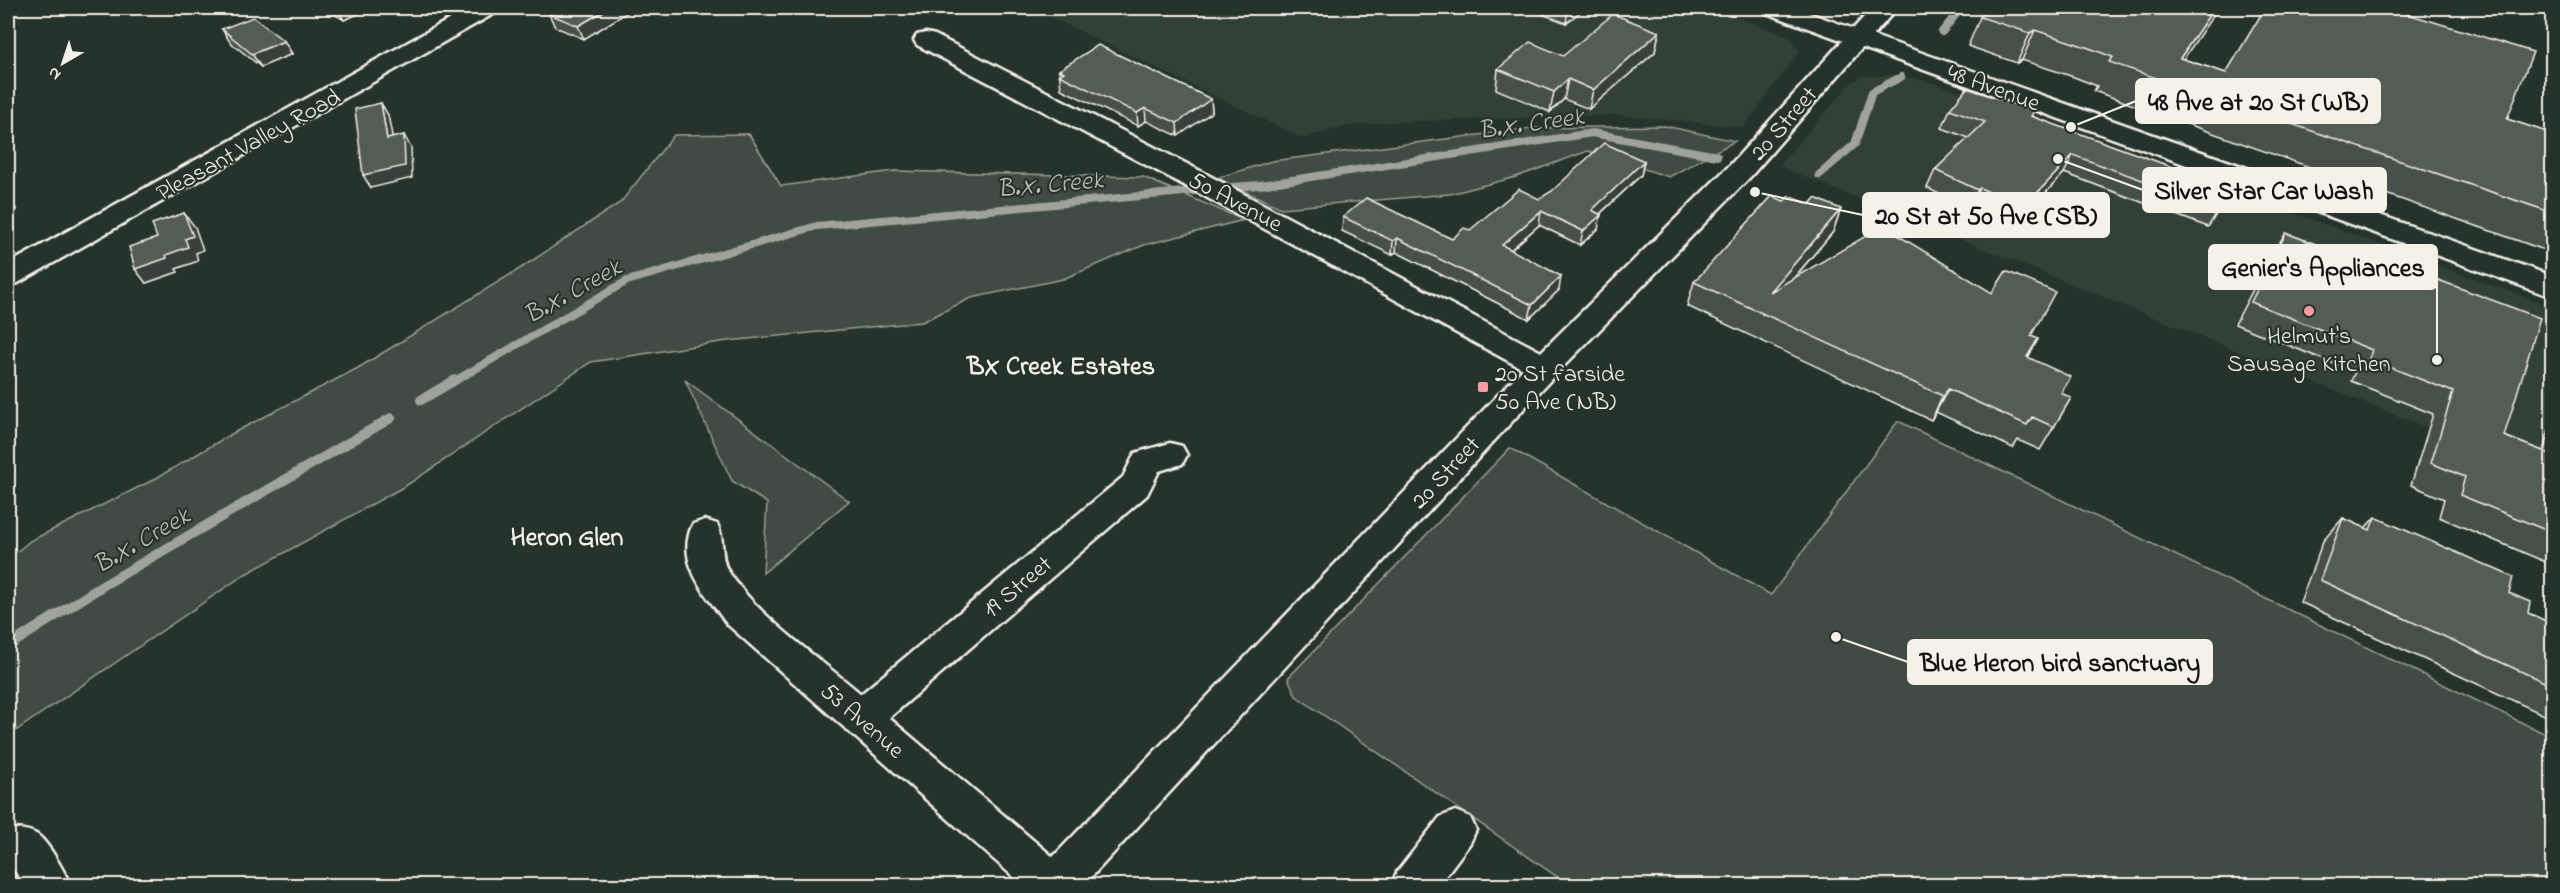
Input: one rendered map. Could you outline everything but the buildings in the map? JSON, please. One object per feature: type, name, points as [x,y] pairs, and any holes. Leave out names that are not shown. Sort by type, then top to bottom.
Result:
[{"type":"street","name":"Pleasant Valley Road","points":[[8,276],[488,8]]},
{"type":"street","name":"48 Avenue","points":[[1774,8],[2553,287]]},
{"type":"street","name":"20 Street","points":[[1055,885],[1545,367],[1742,170],[1856,37],[1886,8]]},
{"type":"street","name":"50 Avenue","points":[[926,40],[1198,181],[1545,367]]},
{"type":"street","name":"19 Street","points":[[861,718],[1135,486],[1148,462],[1170,455]]},
{"type":"street","name":"53 Avenue","points":[[705,534],[708,570],[740,613],[1055,885]]},
{"type":"street","points":[[1412,885],[1455,830]]},
{"type":"street","points":[[8,848],[24,849],[50,885]]},
{"type":"shaded area","points":[[1032,8],[1713,8],[1792,38],[1799,52],[1744,127],[1616,115],[1389,122],[1348,126],[1302,138]]},
{"type":"shaded area","points":[[1900,75],[1944,86],[2552,307],[2552,478],[1778,166],[1851,83],[1862,76]]},
{"type":"shaded area","points":[[1665,126],[1735,141],[1669,177],[1588,151],[1516,177],[1450,194],[1281,208],[1217,178],[1272,161],[1533,128]]},
{"type":"shaded area","points":[[749,134],[781,186],[894,171],[1143,177],[1244,220],[1144,245],[1063,279],[971,298],[922,322],[727,341],[591,362],[407,485],[244,575],[8,736],[8,559],[30,541],[153,480],[235,432],[358,368],[521,268],[621,202],[674,135]]},
{"type":"shaded area","points":[[685,380],[849,501],[763,573],[767,503],[732,481]]},
{"type":"shaded area","points":[[1898,421],[2552,737],[2552,885],[1569,885],[1296,696],[1288,678],[1510,448],[1771,595]]},
{"type":"waterway","name":"B.X. Creek","points":[[1942,32],[1961,8]]},
{"type":"waterway","name":"B.X. Creek","points":[[1819,175],[1855,144],[1872,92],[1901,77]]},
{"type":"waterway","name":"B.X. Creek","points":[[1219,188],[1260,185],[1592,133],[1717,156]]},
{"type":"waterway","name":"B.X. Creek","points":[[453,382],[627,281],[817,226],[1205,190]]},
{"type":"waterway","name":"B.X. Creek","points":[[421,400],[455,380]]},
{"type":"waterway","name":"B.X. Creek","points":[[8,646],[104,585],[391,418]]},
{"type":"place","name":"48 Ave at 20 St (WB)","points":[[2071,127]]},
{"type":"place","name":"Silver Star Car Wash","points":[[2058,159]]},
{"type":"place","name":"20 St at 50 Ave (SB)","points":[[1755,192]]},
{"type":"place","name":"Helmut's Sausage Kitchen","points":[[2309,311]]},
{"type":"place","name":"Genier's Appliances","points":[[2437,360]]},
{"type":"place","name":"20 St farside 50 Ave (NB)","points":[[1483,387]]},
{"type":"place","name":"Blue Heron bird sanctuary","points":[[1836,637]]},
{"type":"district","name":"BX Creek Estates","points":[[1061,365]]},
{"type":"district","name":"Heron Glen","points":[[567,536]]}]
